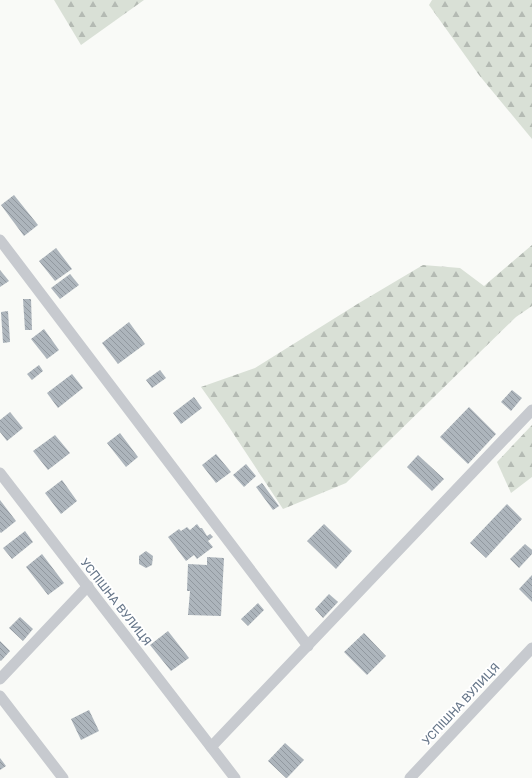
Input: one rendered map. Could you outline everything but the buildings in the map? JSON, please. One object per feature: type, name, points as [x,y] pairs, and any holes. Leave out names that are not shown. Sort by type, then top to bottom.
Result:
[{"type":"street","points":[[0,240],[308,646]]},
{"type":"street","points":[[212,747],[532,410]]},
{"type":"street","name":"УСПІШНА ВУЛИЦЯ","points":[[0,472],[235,778]]},
{"type":"street","points":[[0,679],[88,586]]},
{"type":"street","name":"УСПІШНА ВУЛИЦЯ","points":[[410,778],[532,648]]},
{"type":"street","points":[[0,696],[63,778]]},
{"type":"green space","points":[[54,0],[144,0],[81,45]]},
{"type":"green space","points":[[432,0],[532,0],[532,139],[479,75],[429,5]]},
{"type":"green space","points":[[532,245],[532,306],[516,317],[346,483],[283,509],[201,387],[255,368],[423,265],[460,268],[484,286]]},
{"type":"green space","points":[[532,425],[532,477],[511,493],[497,462]]}]
